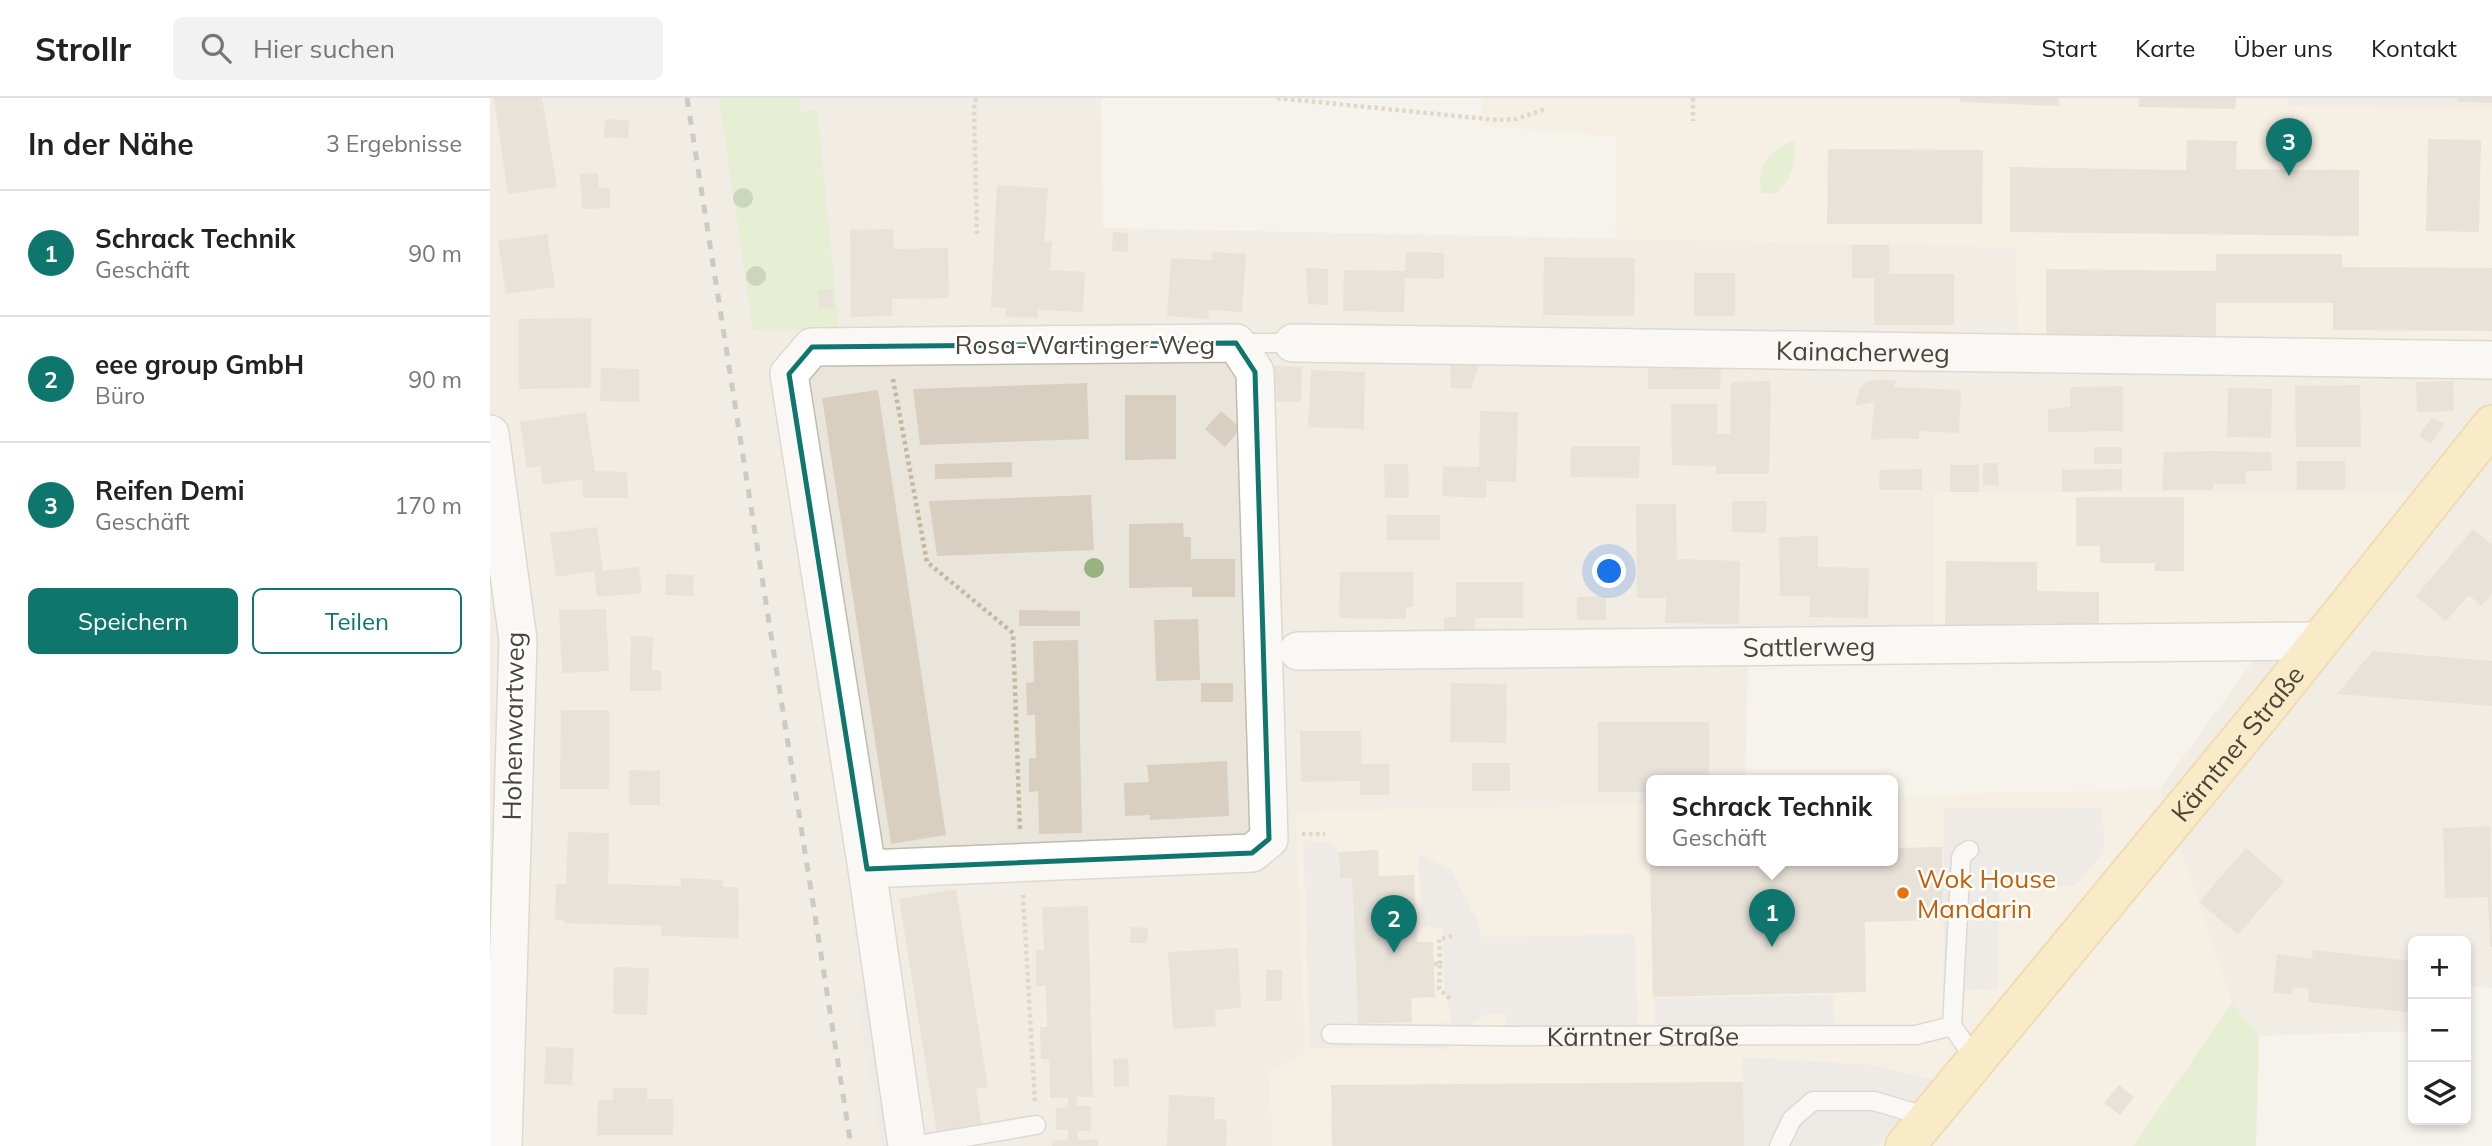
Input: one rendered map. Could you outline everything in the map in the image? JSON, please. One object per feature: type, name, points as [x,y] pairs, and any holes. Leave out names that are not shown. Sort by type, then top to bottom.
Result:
[{"type":"main road","name":"Kärntner Straße","points":[[1916,1132],[2320,641],[2492,425]]},
{"type":"street","name":"Rosa-Wartinger-Weg","points":[[867,869],[1022,875],[1252,853],[1269,839],[1255,372],[1237,343],[812,347],[789,374],[910,1146]]},
{"type":"street","name":"Kainacherweg","points":[[1293,344],[2492,360]]},
{"type":"street","name":"Hohenwartweg","points":[[490,434],[518,640],[503,1146]]},
{"type":"street","name":"Sattlerweg","points":[[1298,651],[2320,641]]},
{"type":"lane","name":"Kainacherweg","points":[[1237,343],[1293,344]]},
{"type":"lane","points":[[1969,850],[1962,858],[1952,1026],[1976,1060]]},
{"type":"lane","name":"Kärntner Straße","points":[[1331,1034],[1916,1035],[1952,1026]]},
{"type":"lane","points":[[1779,1146],[1792,1119],[1813,1101],[1874,1101],[1916,1132]]},
{"type":"lane","points":[[910,1146],[1036,1125]]},
{"type":"path","points":[[976,98],[977,234]]},
{"type":"path","points":[[1277,98],[1497,120],[1516,119],[1546,109]]},
{"type":"path","points":[[1693,98],[1693,121]]},
{"type":"path","points":[[887,345],[927,562],[1013,633],[1022,875],[1036,1125]]},
{"type":"path","points":[[1452,936],[1439,939],[1437,964],[1439,989],[1452,1001]]},
{"type":"highlighted area","points":[[1236,343],[1255,372],[1269,839],[1252,853],[867,869],[789,374],[812,347]]},
{"type":"shaded area","points":[[490,98],[1101,98],[1103,228],[2016,247],[2019,353],[2492,360],[2492,988],[2471,986],[2471,936],[2408,936],[2408,1031],[2259,1036],[2232,1003],[2160,789],[2255,658],[2436,494],[1934,492],[1935,654],[1748,659],[1745,775],[1646,775],[1646,805],[1296,812],[1305,1054],[1269,1071],[1273,1146],[490,1146]]},
{"type":"shaded area","points":[[1482,98],[2287,98],[2288,106],[2492,108],[2492,360],[2020,353],[2016,247],[1615,238],[1617,136],[1481,126]]},
{"type":"shaded area","points":[[2287,98],[2492,98],[2492,108],[2287,106]]},
{"type":"shaded area","points":[[1934,492],[2436,493],[2320,641],[1935,654]]},
{"type":"shaded area","points":[[2160,789],[2232,1003],[2133,1146],[1273,1146],[1269,1071],[1305,1054],[1296,811],[1646,805],[1646,866],[1898,866],[1898,796]]},
{"type":"shaded area","points":[[2102,807],[2105,851],[2075,886],[1999,886],[1998,989],[1943,991],[1944,808]]},
{"type":"shaded area","points":[[1303,840],[1333,843],[1339,852],[1340,878],[1352,878],[1358,1024],[1448,1023],[1449,1049],[1310,1048]]},
{"type":"shaded area","points":[[1418,854],[1451,870],[1477,919],[1482,937],[1635,934],[1638,1036],[1506,1036],[1505,1013],[1485,1015],[1453,1036],[1444,984],[1443,929],[1422,926]]},
{"type":"shaded area","points":[[884,986],[908,1146],[882,1146],[855,991]]},
{"type":"shaded area","points":[[1833,995],[1834,1024],[1655,1028],[1654,998]]},
{"type":"shaded area","points":[[1742,1057],[1876,1065],[1935,1080],[1879,1146],[1743,1146]]},
{"type":"green space","points":[[719,98],[799,98],[800,112],[817,110],[839,330],[753,330]]},
{"type":"green space","points":[[1795,141],[1794,163],[1786,182],[1776,194],[1762,193],[1760,176],[1767,160],[1779,148]]},
{"type":"green space","points":[[2232,1003],[2259,1036],[2256,1146],[2133,1146]]},
{"type":"building","points":[[494,98],[542,98],[557,187],[508,194]]},
{"type":"building","points":[[1960,98],[2059,98],[2059,106],[1960,102]]},
{"type":"building","points":[[2139,98],[2236,98],[2235,109],[2139,107]]},
{"type":"building","points":[[2457,98],[2492,98],[2492,103],[2457,102]]},
{"type":"building","points":[[605,119],[629,120],[628,138],[604,137]]},
{"type":"building","points":[[2428,139],[2481,140],[2479,232],[2426,231]]},
{"type":"building","points":[[2187,140],[2237,141],[2236,169],[2359,170],[2359,236],[2010,232],[2010,167],[2186,170]]},
{"type":"building","points":[[1828,149],[1983,150],[1982,224],[1827,224]]},
{"type":"building","points":[[598,173],[599,188],[610,188],[610,208],[582,209],[580,174]]},
{"type":"building","points":[[997,185],[1048,188],[1044,241],[1052,241],[1050,270],[1085,272],[1083,312],[1038,310],[1038,318],[1005,317],[1006,308],[991,307]]},
{"type":"building","points":[[893,229],[894,249],[948,248],[949,298],[892,299],[892,316],[851,317],[850,230]]},
{"type":"building","points":[[1113,232],[1128,233],[1128,252],[1112,251]]},
{"type":"building","points":[[547,234],[555,287],[506,294],[498,241]]},
{"type":"building","points":[[1852,245],[1889,245],[1889,274],[1954,274],[1954,325],[1874,325],[1874,278],[1852,278]]},
{"type":"building","points":[[1212,252],[1246,254],[1242,312],[1209,310],[1208,319],[1167,316],[1171,258],[1212,260]]},
{"type":"building","points":[[1406,252],[1444,253],[1444,279],[1405,278],[1404,312],[1343,311],[1344,270],[1405,271]]},
{"type":"building","points":[[2216,254],[2342,254],[2342,267],[2492,268],[2492,331],[2333,330],[2333,303],[2216,303],[2216,340],[2046,339],[2046,269],[2216,271]]},
{"type":"building","points":[[1544,257],[1635,258],[1634,316],[1543,315]]},
{"type":"building","points":[[1306,268],[1328,269],[1328,305],[1308,304]]},
{"type":"building","points":[[1694,273],[1735,273],[1735,316],[1694,316]]},
{"type":"building","points":[[832,289],[834,308],[819,309],[818,291]]},
{"type":"building","points":[[591,318],[591,388],[519,389],[519,319]]},
{"type":"building","points":[[1450,356],[1481,360],[1471,389],[1451,388]]},
{"type":"building","points":[[1648,364],[1721,364],[1720,389],[1648,389]]},
{"type":"building","points":[[1270,366],[1302,367],[1301,402],[1269,401]]},
{"type":"building","points":[[601,368],[639,369],[639,402],[600,401]]},
{"type":"building","points":[[1311,370],[1365,372],[1364,429],[1308,427]]},
{"type":"building","points":[[1896,380],[1894,387],[1961,390],[1959,433],[1919,431],[1919,439],[1871,440],[1874,402],[1855,406],[1860,389],[1866,382]]},
{"type":"building","points":[[1771,381],[1769,474],[1716,474],[1716,466],[1672,465],[1671,404],[1717,404],[1717,434],[1730,434],[1731,382]]},
{"type":"building","points":[[2453,381],[2454,411],[2417,412],[2416,382]]},
{"type":"building","points":[[1087,383],[1089,439],[920,445],[913,389]]},
{"type":"building","points":[[2360,385],[2361,447],[2296,447],[2295,386]]},
{"type":"building","points":[[2123,386],[2123,431],[2048,432],[2048,409],[2070,407],[2070,387]]},
{"type":"building","points":[[2228,388],[2272,389],[2271,438],[2227,437]]},
{"type":"building","points":[[878,390],[946,835],[891,844],[822,398]]},
{"type":"building","points":[[1125,395],[1176,395],[1176,459],[1125,460]]},
{"type":"building","points":[[1221,411],[1241,428],[1225,447],[1205,429]]},
{"type":"building","points":[[1480,411],[1518,412],[1516,482],[1487,481],[1486,498],[1442,496],[1443,466],[1479,467]]},
{"type":"building","points":[[586,412],[595,471],[627,472],[628,498],[583,498],[583,479],[543,485],[540,466],[527,468],[520,422]]},
{"type":"building","points":[[2432,417],[2444,424],[2431,444],[2419,436]]},
{"type":"building","points":[[1571,446],[1640,446],[1639,478],[1570,477]]},
{"type":"building","points":[[2094,447],[2122,447],[2122,464],[2094,464]]},
{"type":"building","points":[[2164,452],[2271,452],[2272,471],[2246,471],[2245,484],[2213,484],[2214,490],[2162,490]]},
{"type":"building","points":[[2297,461],[2345,461],[2345,490],[2297,490]]},
{"type":"building","points":[[1012,462],[1012,477],[935,479],[935,464]]},
{"type":"building","points":[[1983,463],[1997,463],[1999,486],[1983,485]]},
{"type":"building","points":[[1384,464],[1408,464],[1409,498],[1385,498]]},
{"type":"building","points":[[1950,465],[1979,465],[1979,492],[1950,492]]},
{"type":"building","points":[[1922,469],[1922,490],[1879,490],[1880,470]]},
{"type":"building","points":[[2122,469],[2122,490],[2062,492],[2062,470]]},
{"type":"building","points":[[1091,495],[1094,550],[937,556],[929,501]]},
{"type":"building","points":[[2076,497],[2184,497],[2184,571],[2155,571],[2155,563],[2100,563],[2100,546],[2076,546]]},
{"type":"building","points":[[1732,501],[1767,501],[1766,533],[1732,532]]},
{"type":"building","points":[[1636,504],[1676,504],[1677,559],[1740,561],[1739,624],[1665,623],[1666,598],[1637,598]]},
{"type":"building","points":[[1387,515],[1440,515],[1440,540],[1387,540]]},
{"type":"building","points":[[1183,523],[1184,537],[1191,537],[1191,559],[1235,559],[1235,597],[1192,597],[1192,587],[1129,588],[1129,524]]},
{"type":"building","points":[[597,527],[603,571],[639,567],[642,593],[597,597],[594,571],[556,577],[550,533]]},
{"type":"building","points":[[2473,529],[2492,545],[2492,593],[2481,606],[2469,595],[2446,621],[2416,596]]},
{"type":"building","points":[[1818,536],[1818,567],[1869,568],[1868,618],[1809,617],[1810,596],[1780,596],[1779,537]]},
{"type":"building","points":[[1946,561],[2037,562],[2037,591],[2099,592],[2099,630],[1945,628]]},
{"type":"building","points":[[1340,572],[1413,572],[1413,607],[1406,607],[1406,619],[1339,618]]},
{"type":"building","points":[[666,574],[694,575],[693,596],[665,595]]},
{"type":"building","points":[[1456,582],[1523,582],[1523,618],[1475,618],[1475,633],[1444,633],[1444,617],[1456,617]]},
{"type":"building","points":[[1606,596],[1606,620],[1577,620],[1577,597]]},
{"type":"building","points":[[606,609],[609,671],[562,673],[559,610]]},
{"type":"building","points":[[1019,610],[1080,611],[1080,626],[1019,626]]},
{"type":"building","points":[[1198,619],[1200,680],[1156,681],[1154,620]]},
{"type":"building","points":[[631,636],[653,637],[652,670],[661,671],[661,691],[630,691]]},
{"type":"building","points":[[1078,640],[1082,833],[1039,834],[1038,791],[1029,792],[1029,758],[1036,758],[1035,715],[1027,715],[1026,683],[1034,682],[1033,641]]},
{"type":"building","points":[[2373,651],[2492,661],[2492,706],[2337,694]]},
{"type":"building","points":[[1201,683],[1233,683],[1233,702],[1201,702]]},
{"type":"building","points":[[1451,683],[1507,684],[1506,743],[1450,742]]},
{"type":"building","points":[[561,710],[609,710],[609,789],[560,789]]},
{"type":"building","points":[[1598,722],[1709,722],[1709,775],[1646,775],[1646,792],[1598,792]]},
{"type":"building","points":[[1300,731],[1361,731],[1361,764],[1389,764],[1389,795],[1360,795],[1360,781],[1301,782]]},
{"type":"building","points":[[1227,761],[1229,816],[1150,820],[1150,815],[1125,816],[1124,783],[1149,782],[1147,765]]},
{"type":"building","points":[[1472,763],[1510,763],[1510,791],[1472,791]]},
{"type":"building","points":[[629,770],[660,771],[660,805],[629,805]]},
{"type":"building","points":[[2490,826],[2492,947],[2488,897],[2445,898],[2443,828]]},
{"type":"building","points":[[568,832],[609,833],[608,884],[681,886],[681,878],[723,880],[723,887],[739,887],[738,938],[661,936],[662,926],[564,923],[564,920],[555,919],[556,884],[566,884]]},
{"type":"building","points":[[1942,847],[1943,920],[1865,922],[1866,992],[1653,997],[1650,866],[1898,866],[1898,848]]},
{"type":"building","points":[[2246,848],[2284,881],[2238,935],[2199,902]]},
{"type":"building","points":[[1378,850],[1379,876],[1414,875],[1417,942],[1433,942],[1435,997],[1411,998],[1412,1022],[1358,1024],[1352,878],[1340,878],[1339,852]]},
{"type":"building","points":[[956,889],[988,1087],[976,1089],[982,1127],[937,1134],[899,899]]},
{"type":"building","points":[[1088,906],[1093,1097],[1077,1097],[1077,1106],[1091,1106],[1091,1131],[1078,1131],[1078,1140],[1098,1139],[1098,1146],[1052,1146],[1052,1141],[1068,1140],[1068,1130],[1056,1130],[1056,1108],[1068,1107],[1068,1097],[1050,1098],[1049,1059],[1041,1059],[1040,1027],[1047,1027],[1046,986],[1036,986],[1036,950],[1044,950],[1042,907]]},
{"type":"building","points":[[1131,927],[1148,928],[1147,943],[1130,943]]},
{"type":"building","points":[[1238,948],[1241,1008],[1215,1010],[1216,1026],[1173,1029],[1168,952]]},
{"type":"building","points":[[2313,950],[2408,960],[2407,1012],[2308,1002],[2309,989],[2293,987],[2291,995],[2273,992],[2277,954],[2312,959]]},
{"type":"building","points":[[614,967],[649,968],[647,1015],[613,1014]]},
{"type":"building","points":[[1266,970],[1282,970],[1282,1001],[1266,1001]]},
{"type":"building","points":[[546,1047],[574,1048],[572,1085],[544,1084]]},
{"type":"building","points":[[1128,1058],[1129,1086],[1114,1087],[1113,1059]]},
{"type":"building","points":[[1743,1082],[1744,1146],[1332,1146],[1331,1085]]},
{"type":"building","points":[[2119,1085],[2134,1097],[2120,1115],[2104,1103]]},
{"type":"building","points":[[613,1088],[647,1088],[647,1099],[673,1099],[673,1135],[597,1135],[598,1100],[613,1100]]},
{"type":"building","points":[[1169,1095],[1215,1097],[1214,1119],[1227,1119],[1226,1146],[1167,1146]]},
{"type":"railway","points":[[687,98],[851,1146]]},
{"type":"place","name":"Reifen Demi","points":[[2289,176]]},
{"type":"place","name":"Wok House Mandarin","points":[[1903,893]]},
{"type":"place","name":"Schrack Technik","points":[[1772,947]]},
{"type":"place","name":"eee group GmbH","points":[[1394,953]]}]
